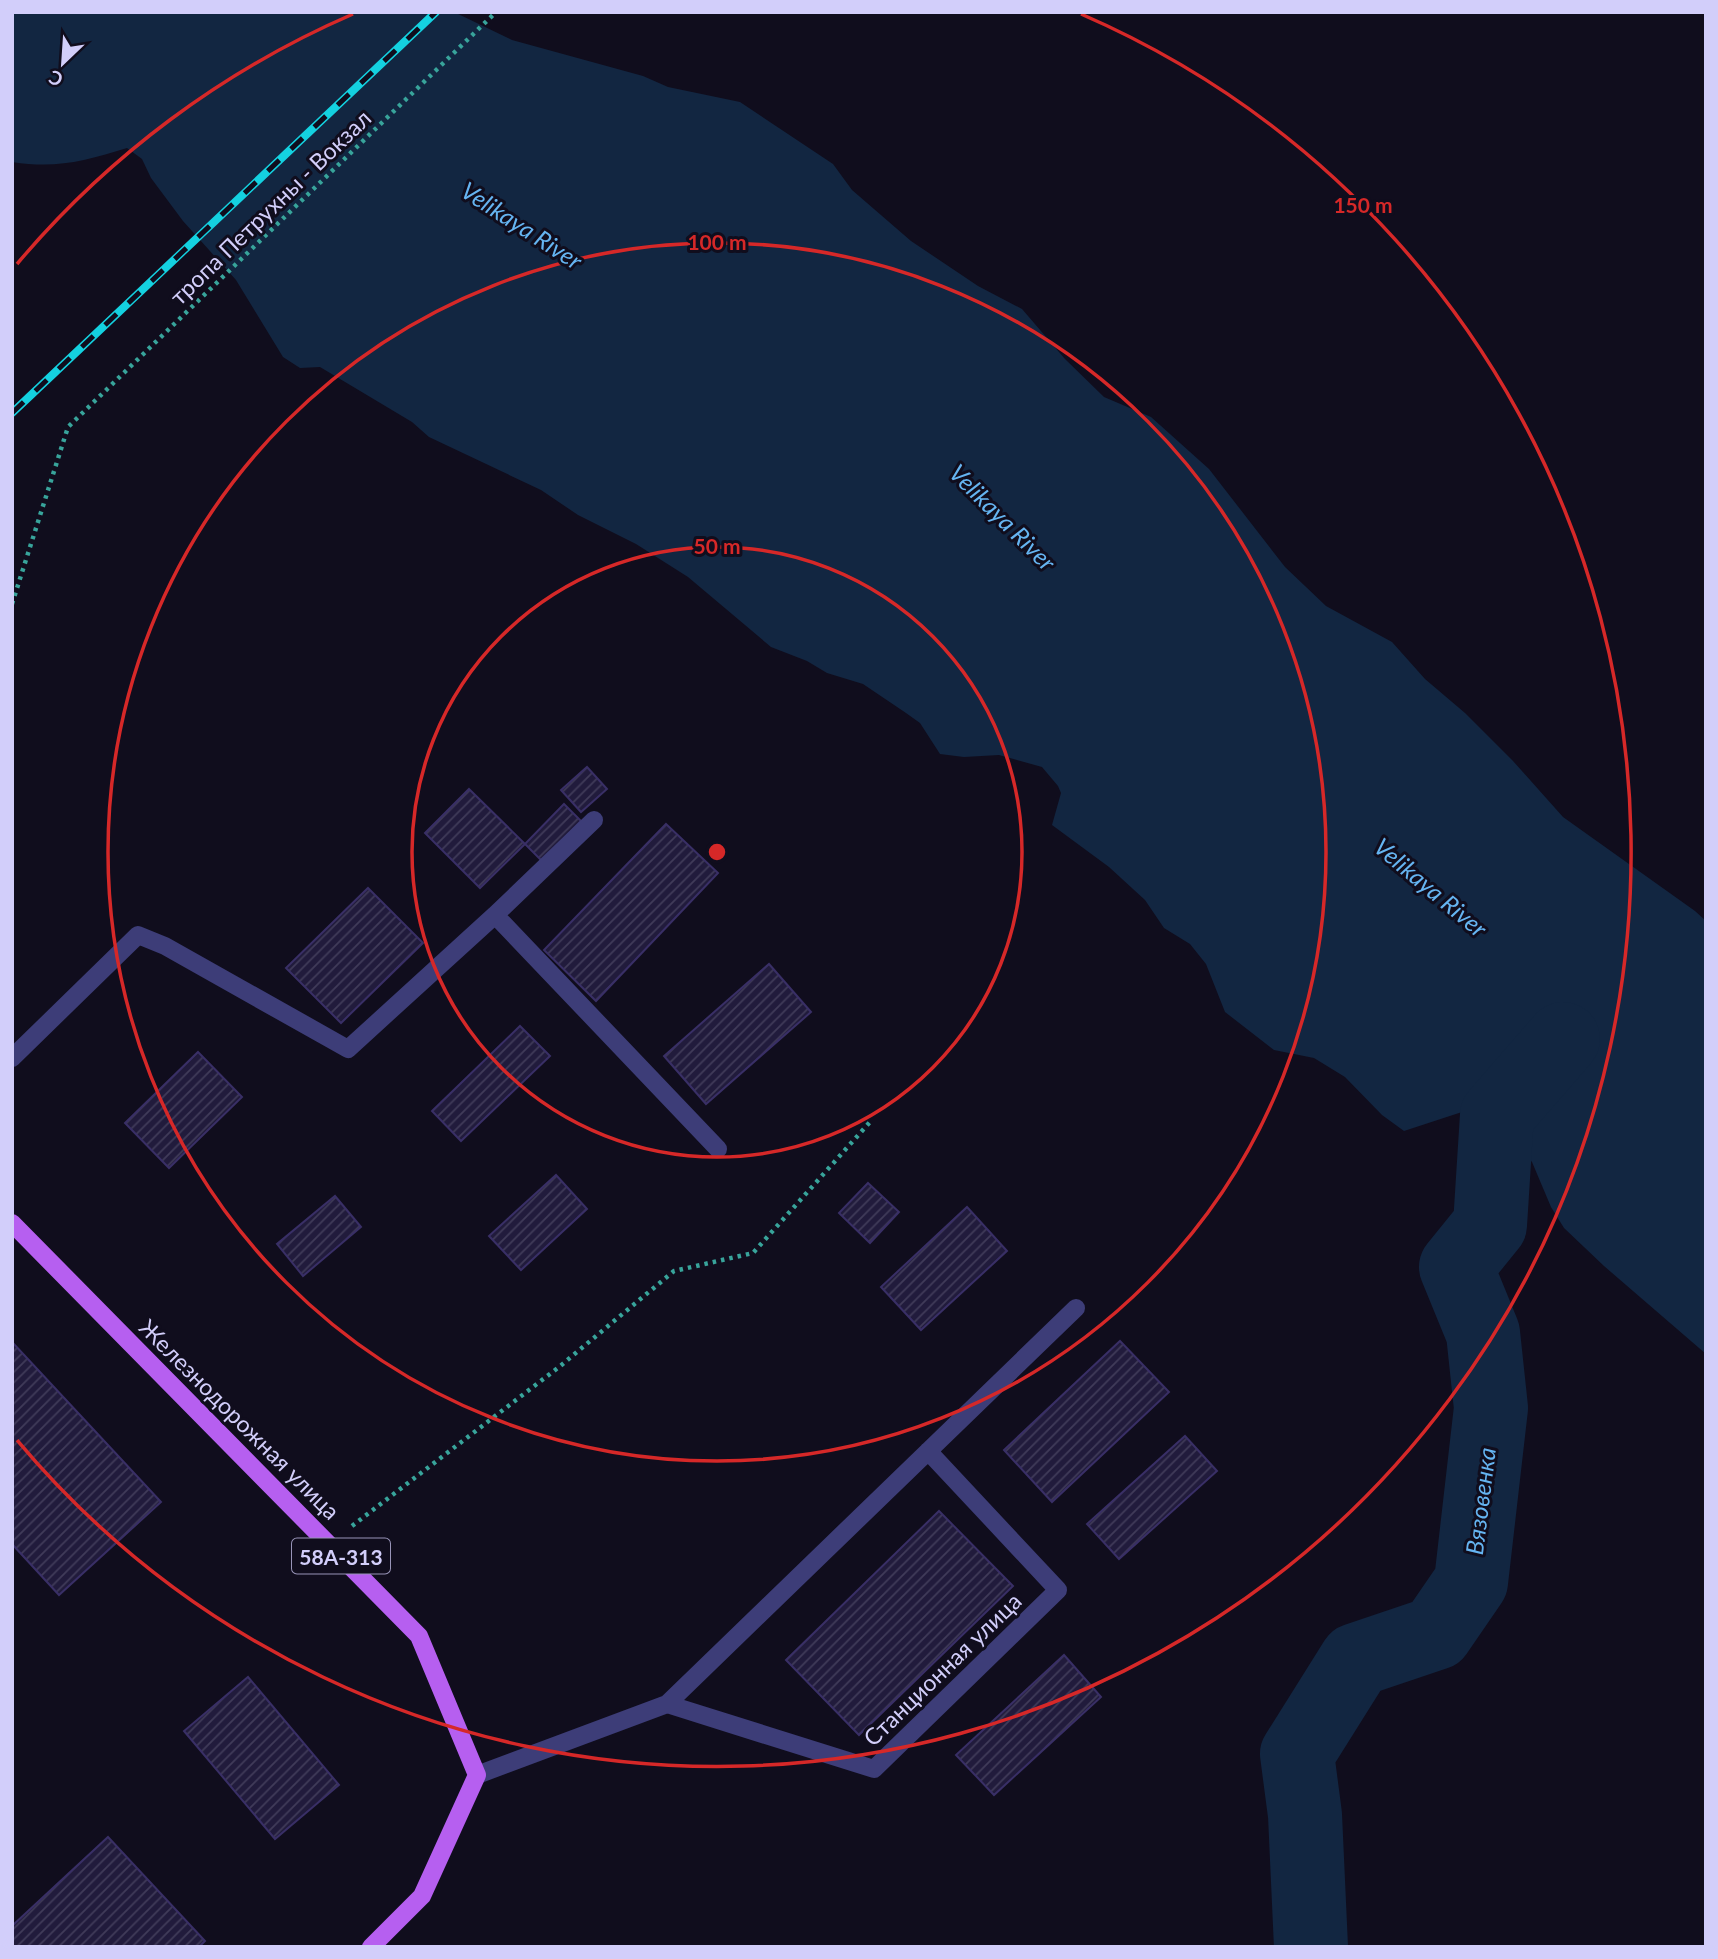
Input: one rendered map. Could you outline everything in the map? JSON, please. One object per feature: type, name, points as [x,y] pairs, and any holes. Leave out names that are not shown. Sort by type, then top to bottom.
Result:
[{"type":"main road","name":"Железнодорожная улица","points":[[12,1223],[419,1636],[477,1775]]},
{"type":"main road","points":[[371,1947],[422,1896],[477,1775]]},
{"type":"lane","points":[[12,1058],[138,935],[165,946],[348,1049],[594,820]]},
{"type":"lane","points":[[495,915],[718,1149]]},
{"type":"lane","points":[[477,1775],[667,1704],[1076,1308]]},
{"type":"lane","name":"Станционная улица","points":[[667,1704],[874,1769],[1058,1590],[928,1451]]},
{"type":"path","name":"тропа Петрухны - Вокзал","points":[[12,604],[68,427],[496,12]]},
{"type":"path","points":[[329,1544],[559,1367],[674,1271],[753,1253],[870,1122]]},
{"type":"water","name":"Velikaya River","points":[[12,12],[454,12],[512,40],[643,76],[668,87],[740,102],[833,164],[852,190],[911,241],[978,286],[1022,309],[1065,359],[1104,397],[1151,417],[1209,469],[1285,567],[1326,606],[1392,642],[1425,679],[1465,713],[1513,761],[1563,817],[1706,921],[1706,1354],[1564,1228],[1551,1207],[1532,1162],[1497,1115],[1462,1112],[1404,1131],[1382,1115],[1345,1077],[1314,1058],[1274,1050],[1225,1012],[1206,964],[1190,944],[1164,928],[1145,900],[1109,867],[1052,825],[1061,793],[1042,767],[999,755],[964,757],[940,754],[920,723],[906,713],[863,684],[827,673],[807,661],[771,647],[688,577],[636,544],[578,515],[541,490],[429,437],[412,422],[320,367],[300,368],[283,357],[236,280],[183,221],[151,178],[142,159],[127,148],[57,164],[12,162]]},
{"type":"building","points":[[587,767],[607,789],[581,812],[561,790]]},
{"type":"building","points":[[469,789],[525,844],[480,888],[425,833]]},
{"type":"building","points":[[564,804],[581,821],[542,861],[525,844]]},
{"type":"building","points":[[666,824],[718,873],[596,1001],[544,950]]},
{"type":"building","points":[[368,888],[423,943],[341,1023],[286,968]]},
{"type":"building","points":[[769,964],[811,1012],[706,1104],[664,1056]]},
{"type":"building","points":[[520,1026],[550,1056],[461,1141],[432,1111]]},
{"type":"building","points":[[198,1052],[242,1097],[169,1168],[125,1123]]},
{"type":"building","points":[[556,1175],[587,1209],[521,1270],[489,1236]]},
{"type":"building","points":[[868,1183],[899,1212],[870,1243],[839,1213]]},
{"type":"building","points":[[335,1196],[361,1227],[303,1276],[277,1244]]},
{"type":"building","points":[[967,1207],[1007,1251],[921,1330],[881,1287]]},
{"type":"building","points":[[1120,1341],[1169,1392],[1052,1502],[1004,1450]]},
{"type":"building","points":[[12,1342],[161,1502],[59,1595],[12,1544]]},
{"type":"building","points":[[1185,1436],[1217,1471],[1119,1559],[1087,1524]]},
{"type":"building","points":[[939,1511],[1013,1586],[859,1735],[786,1660]]},
{"type":"building","points":[[1064,1655],[1101,1697],[994,1795],[956,1755]]},
{"type":"building","points":[[248,1677],[339,1785],[275,1839],[184,1731]]},
{"type":"building","points":[[108,1837],[205,1941],[199,1947],[12,1947],[12,1926]]},
{"type":"waterway","name":"Вязовенка","points":[[1311,1947],[1305,1815],[1297,1754],[1356,1660],[1436,1633],[1471,1582],[1491,1408],[1483,1333],[1456,1267],[1490,1225],[1497,1115],[1563,1039]]},
{"type":"railway","points":[[12,413],[436,12]]}]
